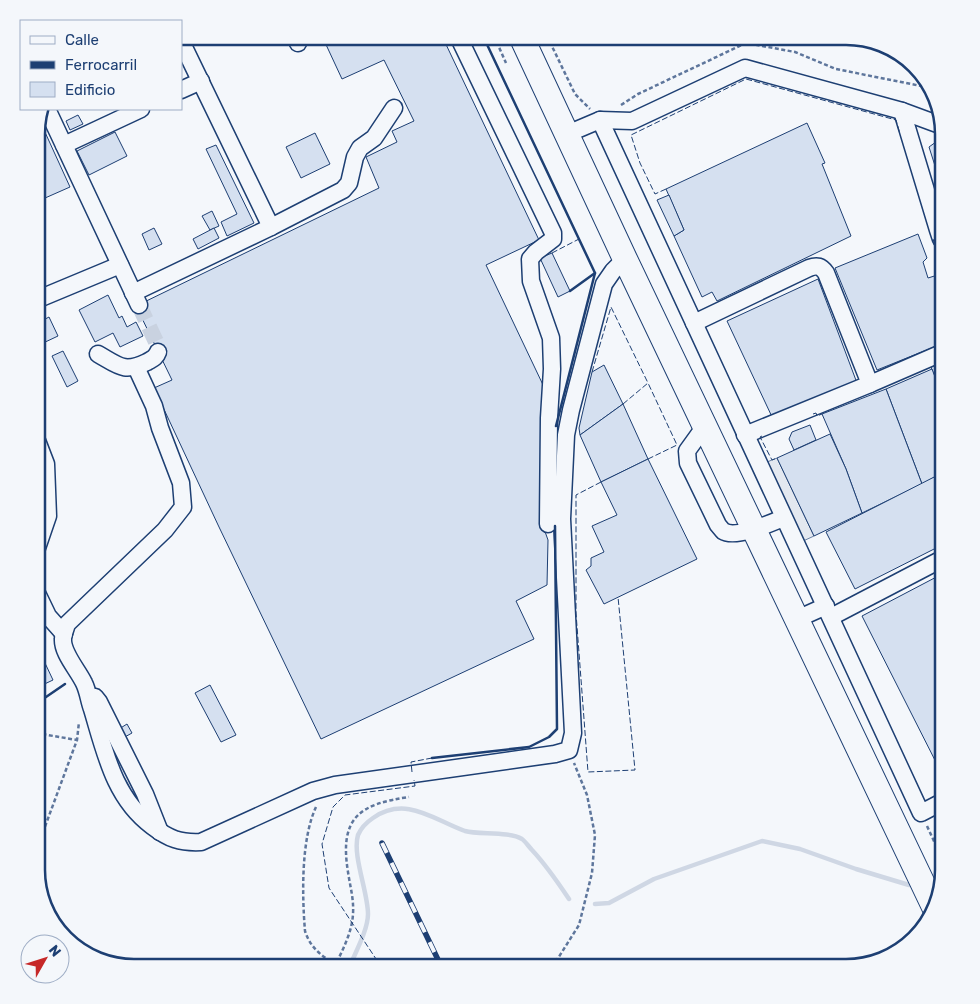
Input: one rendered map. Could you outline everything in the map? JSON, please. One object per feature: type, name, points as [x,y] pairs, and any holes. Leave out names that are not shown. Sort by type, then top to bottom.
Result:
[{"type":"highway","points":[[525,45],[930,899]]},
{"type":"street","points":[[183,45],[271,227]]},
{"type":"street","points":[[462,45],[553,233],[553,239],[530,259],[531,281],[551,338],[548,524]]},
{"type":"street","points":[[566,134],[600,120],[632,120],[745,68],[902,111],[934,123]]},
{"type":"street","points":[[182,90],[201,81]]},
{"type":"street","points":[[48,111],[136,299],[343,190],[349,183],[355,157],[360,148],[374,138],[394,108]]},
{"type":"street","points":[[64,145],[140,110]]},
{"type":"street","points":[[902,111],[935,220]]},
{"type":"street","points":[[600,120],[921,813],[935,806]]},
{"type":"street","points":[[136,367],[154,406],[160,428],[182,483],[183,507],[165,530],[67,624],[62,639],[68,656],[84,683],[107,761],[119,788],[130,806],[167,837],[186,843],[202,842],[313,791],[335,785],[555,754],[569,750],[572,733],[562,519],[566,435],[604,284],[625,259]]},
{"type":"street","points":[[45,296],[120,265]]},
{"type":"street","points":[[694,323],[816,266],[823,268],[870,384]]},
{"type":"street","points":[[98,354],[127,369],[136,367],[156,357],[158,352]]},
{"type":"street","points":[[745,435],[935,356]]},
{"type":"street","points":[[705,426],[687,451],[688,463],[718,525],[723,531],[754,530],[783,518]]},
{"type":"street","points":[[45,461],[48,516],[45,525]]},
{"type":"street","points":[[797,619],[828,612],[935,562]]},
{"type":"street","points":[[45,610],[64,634]]},
{"type":"path","points":[[498,45],[506,63]]},
{"type":"path","points":[[551,45],[575,94],[600,120],[638,94],[744,45]]},
{"type":"path","points":[[752,45],[795,52],[836,69],[921,86]]},
{"type":"path","points":[[45,827],[77,740],[80,721]]},
{"type":"path","points":[[45,735],[77,740]]},
{"type":"path","points":[[558,959],[579,925],[592,873],[595,835],[587,795],[569,750]]},
{"type":"path","points":[[326,959],[317,952],[307,939],[304,931],[305,841],[310,820],[317,805],[335,785]]},
{"type":"path","points":[[338,959],[348,938],[353,915],[353,897],[346,844],[349,830],[354,820],[367,807],[385,800],[409,797]]},
{"type":"path","points":[[921,813],[935,843]]},
{"type":"shaded area","points":[[777,458],[814,536],[801,542],[762,464]]},
{"type":"building","points":[[326,45],[446,45],[539,240],[486,265],[544,387],[543,526],[548,540],[547,585],[516,601],[534,639],[321,739],[154,388],[172,380],[136,306],[379,188],[366,157],[397,142],[392,131],[414,121],[384,60],[342,79]]},
{"type":"building","points":[[78,115],[83,124],[70,130],[66,121]]},
{"type":"building","points":[[807,123],[825,163],[822,164],[851,236],[717,301],[712,292],[702,297],[674,236],[684,230],[666,189]]},
{"type":"building","points":[[45,132],[70,187],[45,198]]},
{"type":"building","points":[[115,132],[127,156],[89,175],[77,151]]},
{"type":"building","points":[[315,133],[330,164],[301,178],[286,147]]},
{"type":"building","points":[[935,143],[935,166],[929,147]]},
{"type":"building","points":[[216,145],[254,223],[227,236],[221,222],[237,214],[206,149]]},
{"type":"building","points":[[669,195],[684,230],[674,236],[657,200]]},
{"type":"building","points":[[212,211],[219,226],[210,230],[202,216]]},
{"type":"building","points":[[154,228],[162,244],[149,250],[142,234]]},
{"type":"building","points":[[214,228],[219,238],[198,249],[193,239]]},
{"type":"building","points":[[918,234],[927,258],[923,262],[928,278],[935,276],[935,347],[877,370],[835,268]]},
{"type":"building","points":[[552,253],[570,291],[558,297],[540,258]]},
{"type":"building","points":[[818,279],[857,383],[773,419],[727,321]]},
{"type":"building","points":[[108,295],[119,318],[122,316],[127,327],[136,322],[143,336],[120,347],[113,333],[95,342],[79,310]]},
{"type":"building","points":[[49,317],[58,336],[45,342],[45,319]]},
{"type":"building","points":[[63,351],[78,381],[67,387],[52,356]]},
{"type":"building","points":[[604,365],[623,404],[580,435],[579,428],[592,372]]},
{"type":"building","points":[[935,365],[935,377],[931,367]]},
{"type":"building","points":[[932,369],[935,377],[935,477],[922,484],[886,389]]},
{"type":"building","points":[[886,389],[922,484],[862,513],[846,469],[822,414]]},
{"type":"building","points":[[623,404],[648,459],[601,482],[580,435]]},
{"type":"building","points":[[810,425],[816,440],[794,450],[789,439],[792,432]]},
{"type":"building","points":[[830,434],[846,469],[862,513],[814,536],[777,458]]},
{"type":"building","points":[[648,459],[697,559],[604,604],[586,570],[591,566],[591,558],[604,552],[592,526],[617,515],[601,482]]},
{"type":"building","points":[[935,477],[935,549],[855,589],[826,532]]},
{"type":"building","points":[[935,578],[935,760],[862,616]]},
{"type":"building","points":[[45,663],[53,680],[45,684]]},
{"type":"building","points":[[210,685],[236,735],[221,742],[195,693]]},
{"type":"building","points":[[127,724],[132,733],[123,738],[119,729]]},
{"type":"waterway","points":[[353,959],[364,934],[368,914],[357,853],[358,835],[369,821],[385,812],[408,809],[431,816],[465,831],[502,834],[522,839],[547,867],[569,899]]},
{"type":"waterway","points":[[595,904],[609,903],[654,879],[762,841],[800,849],[909,885]]},
{"type":"tunnel","points":[[139,305],[158,346],[158,352]]},
{"type":"railway","points":[[382,843],[438,959]]},
{"type":"fence","points":[[666,189],[655,194],[640,163],[631,135],[746,79],[896,120],[900,134]]},
{"type":"fence","points":[[552,253],[579,239]]},
{"type":"fence","points":[[933,239],[935,246]]},
{"type":"fence","points":[[592,372],[611,307],[648,383]]},
{"type":"fence","points":[[623,404],[648,383],[677,445],[648,459]]},
{"type":"fence","points":[[813,414],[816,413],[817,416],[822,414]]},
{"type":"fence","points":[[762,436],[760,437],[772,460],[777,458]]},
{"type":"fence","points":[[601,482],[576,495],[576,613],[588,772],[635,770],[618,597]]},
{"type":"fence","points":[[412,772],[411,762],[432,758]]},
{"type":"fence","points":[[376,959],[329,888],[322,844],[333,807],[345,795],[415,786],[414,780]]},
{"type":"wall","points":[[487,45],[595,273],[556,426]]},
{"type":"wall","points":[[570,291],[595,273]]},
{"type":"wall","points":[[432,758],[529,747],[549,737],[557,729],[555,526]]},
{"type":"wall","points":[[45,697],[65,684]]}]
